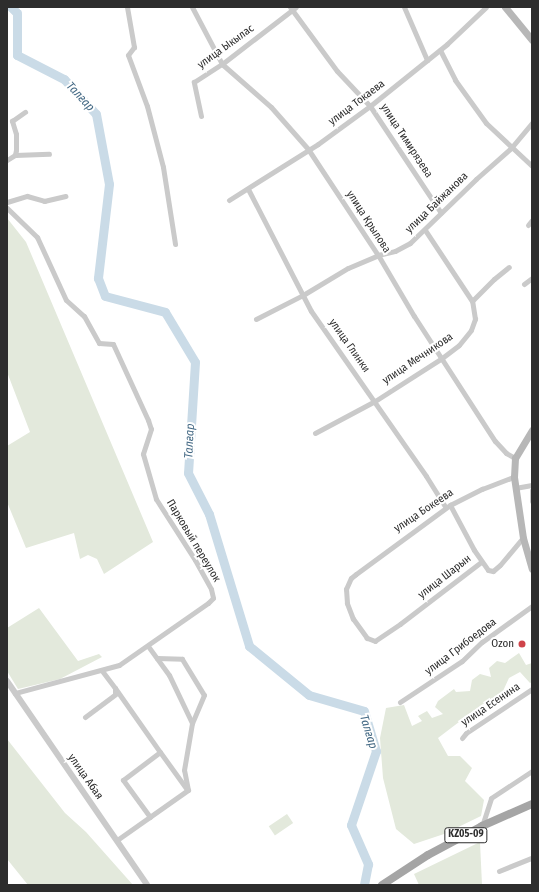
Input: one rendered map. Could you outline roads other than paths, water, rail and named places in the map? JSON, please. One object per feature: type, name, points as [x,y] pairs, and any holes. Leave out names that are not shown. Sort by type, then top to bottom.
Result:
[{"type":"main road","points":[[506,7],[532,40]]},
{"type":"main road","points":[[532,430],[515,458],[514,477],[523,538],[532,569]]},
{"type":"main road","name":"KZ05-09","points":[[382,885],[428,855],[482,826],[532,804]]},
{"type":"street","points":[[127,7],[134,47],[128,55],[147,106],[163,166],[175,244]]},
{"type":"street","name":"улица Крылова","points":[[192,7],[222,64],[270,107],[308,149],[378,255],[414,316],[495,441],[506,453],[515,458]]},
{"type":"street","points":[[404,7],[427,60]]},
{"type":"street","name":"улица Токаева","points":[[229,200],[248,190],[370,106],[440,50],[486,7]]},
{"type":"street","name":"улица Ыкылас","points":[[202,116],[194,82],[222,64],[293,8]]},
{"type":"street","name":"улица Тимирязева","points":[[293,8],[337,71],[370,106],[441,213]]},
{"type":"street","points":[[440,50],[455,80],[482,116],[511,148],[532,166]]},
{"type":"street","points":[[15,155],[16,134],[12,121],[25,112]]},
{"type":"street","name":"улица Байжанова","points":[[256,319],[303,295],[348,268],[378,255],[395,251],[410,243],[476,179],[511,148],[532,123]]},
{"type":"street","points":[[7,160],[15,155],[49,154]]},
{"type":"street","name":"улица Глинки","points":[[248,190],[311,311],[448,506],[482,562]]},
{"type":"street","points":[[7,202],[27,196],[44,201],[65,196]]},
{"type":"street","name":"Парковый переулок","points":[[7,208],[37,236],[66,300],[84,316],[99,343],[113,344],[148,420],[150,429],[143,454],[156,499],[195,560],[211,589],[212,598],[208,603],[148,646]]},
{"type":"street","points":[[528,225],[532,220]]},
{"type":"street","name":"улица Мечникова","points":[[315,433],[375,401],[442,358],[459,345],[471,330],[475,319],[472,300],[425,230]]},
{"type":"street","points":[[472,300],[509,267]]},
{"type":"street","points":[[524,284],[532,278]]},
{"type":"street","name":"улица Бокеева","points":[[370,640],[353,619],[347,603],[346,589],[351,578],[448,506],[482,489],[514,477]]},
{"type":"street","points":[[515,488],[532,485]]},
{"type":"street","points":[[532,490],[532,501]]},
{"type":"street","name":"улица Шарын","points":[[370,640],[375,641],[400,624],[482,562],[488,570],[493,571],[523,538]]},
{"type":"street","name":"улица Грибоедова","points":[[400,702],[462,661],[482,642],[532,606]]},
{"type":"street","points":[[15,693],[102,671],[119,665],[148,646],[169,675],[192,723]]},
{"type":"street","points":[[157,658],[182,660],[204,695],[192,723],[184,770],[188,790]]},
{"type":"street","points":[[102,671],[188,790]]},
{"type":"street","name":"улица Абая","points":[[7,681],[147,885]]},
{"type":"street","points":[[85,717],[115,694],[115,688]]},
{"type":"street","name":"улица Есенина","points":[[462,738],[466,733],[532,689]]},
{"type":"street","points":[[150,817],[123,780],[160,752]]},
{"type":"street","points":[[482,826],[491,798],[532,771]]},
{"type":"street","points":[[117,840],[188,790]]},
{"type":"street","points":[[499,871],[532,858]]},
{"type":"waterway","name":"Талғар","points":[[11,7],[17,13],[17,55],[64,79],[96,114],[109,184],[98,278],[105,296],[165,312],[195,362],[188,473],[209,514],[249,646],[309,695],[364,711],[376,751],[351,825],[368,864],[364,885]]},
{"type":"place","name":"Ozon","points":[[522,644]]}]
